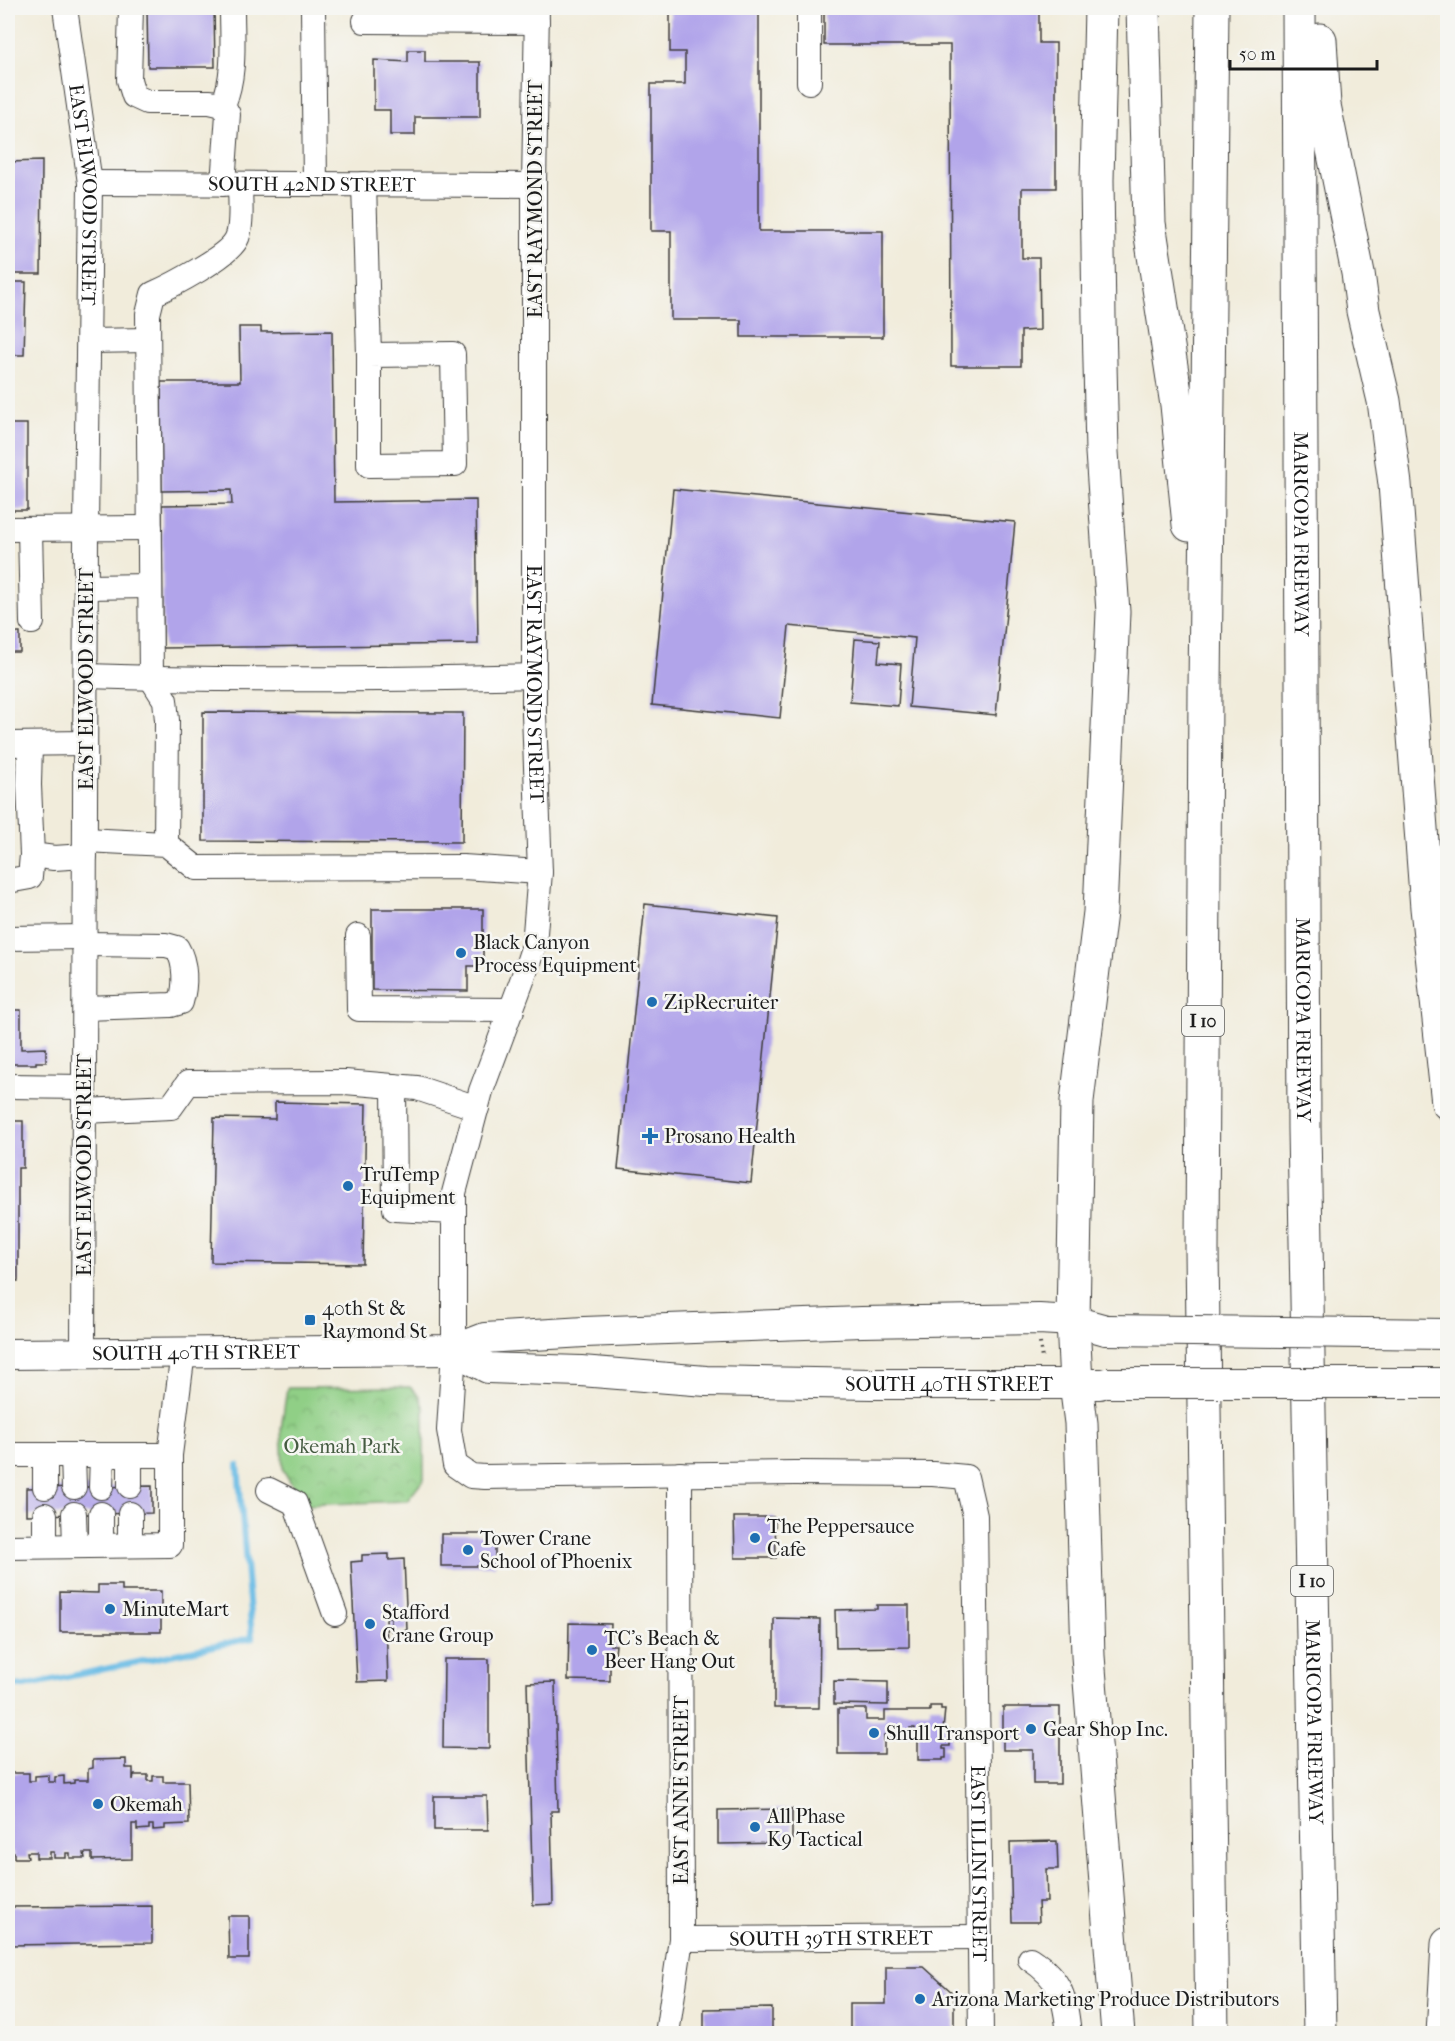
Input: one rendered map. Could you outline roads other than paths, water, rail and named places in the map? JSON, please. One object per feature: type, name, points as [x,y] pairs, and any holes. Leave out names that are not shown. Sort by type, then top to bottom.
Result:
[{"type":"highway","points":[[1101,8],[1097,180],[1102,452],[1113,612],[1100,912],[1077,1101],[1073,1321],[1092,1384],[1081,1423],[1088,1656],[1118,2034]]},
{"type":"highway","points":[[1143,8],[1149,223],[1177,405],[1205,690]]},
{"type":"highway","name":"I 10","points":[[1212,8],[1202,1250],[1212,2034]]},
{"type":"highway","name":"MARICOPA FREEWAY","points":[[1299,8],[1304,1117],[1320,2034]]},
{"type":"highway","points":[[1317,8],[1324,105],[1358,273],[1363,311],[1384,401],[1393,472],[1427,908],[1448,1103]]},
{"type":"highway","points":[[1443,2034],[1448,1944]]},
{"type":"main road","name":"SOUTH 40TH STREET","points":[[8,1354],[454,1350],[485,1338],[584,1332],[1039,1318],[1073,1321],[1106,1330],[1448,1334]]},
{"type":"main road","name":"SOUTH 40TH STREET","points":[[454,1350],[488,1368],[581,1371],[706,1382],[1448,1383]]},
{"type":"street","name":"EAST ELWOOD STREET","points":[[65,8],[90,183],[86,529],[83,1353]]},
{"type":"street","points":[[131,8],[129,80],[134,96],[147,102],[210,102],[223,105],[228,114],[232,184],[240,222],[237,240],[227,251],[175,284],[153,294],[148,314],[151,678],[165,700],[167,720],[166,844]]},
{"type":"street","points":[[223,105],[230,89],[232,69],[232,8]]},
{"type":"street","points":[[312,8],[315,184]]},
{"type":"street","points":[[808,82],[809,8]]},
{"type":"street","points":[[365,21],[537,15]]},
{"type":"street","name":"EAST RAYMOND STREET","points":[[454,1350],[454,1193],[482,1091],[534,945],[540,872],[534,676],[534,185],[537,15]]},
{"type":"street","name":"SOUTH 42ND STREET","points":[[90,183],[534,185]]},
{"type":"street","points":[[364,184],[369,355],[369,465],[455,465],[453,354],[369,355]]},
{"type":"street","points":[[89,341],[148,340]]},
{"type":"street","points":[[32,622],[19,529],[150,528]]},
{"type":"street","points":[[86,587],[150,586]]},
{"type":"street","points":[[86,676],[436,679],[534,676]]},
{"type":"street","points":[[8,881],[30,877],[32,855],[29,785],[19,744],[86,743]]},
{"type":"street","points":[[32,855],[54,858],[86,848],[166,844],[196,868],[463,867],[540,872]]},
{"type":"street","points":[[358,936],[359,1009],[512,1010]]},
{"type":"street","points":[[8,938],[166,945],[177,948],[183,957],[184,991],[181,1002],[171,1005],[85,1008]]},
{"type":"street","points":[[84,1111],[171,1107],[188,1083],[345,1082],[394,1086],[417,1088],[477,1108]]},
{"type":"street","points":[[8,1086],[84,1087]]},
{"type":"street","points":[[394,1086],[395,1209],[454,1212]]},
{"type":"street","points":[[454,1350],[449,1430],[455,1465],[471,1476],[680,1474]]},
{"type":"street","points":[[8,1547],[170,1545],[170,1455],[183,1352]]},
{"type":"street","points":[[8,1455],[170,1455]]},
{"type":"street","points":[[45,1455],[45,1487]]},
{"type":"street","points":[[74,1455],[74,1487]]},
{"type":"street","points":[[101,1487],[102,1455]]},
{"type":"street","points":[[130,1455],[130,1486]]},
{"type":"street","name":"EAST ILLINI STREET","points":[[680,1474],[933,1474],[966,1477],[975,1516],[981,2034]]},
{"type":"street","name":"EAST ANNE STREET","points":[[667,2034],[681,1939],[680,1474]]},
{"type":"street","points":[[269,1490],[295,1503],[336,1614]]},
{"type":"street","points":[[74,1514],[75,1546]]},
{"type":"street","points":[[101,1514],[101,1545]]},
{"type":"street","points":[[130,1514],[130,1545]]},
{"type":"street","points":[[45,1515],[45,1546]]},
{"type":"street","name":"SOUTH 39TH STREET","points":[[681,1939],[980,1937]]},
{"type":"street","points":[[1030,1959],[1043,1968],[1060,1987],[1069,2034]]},
{"type":"waterway","points":[[8,1685],[24,1686],[252,1638],[238,1465]]},
{"type":"place","name":"Black Canyon Process Equipment","points":[[461,953]]},
{"type":"place","name":"ZipRecruiter","points":[[652,1002]]},
{"type":"place","name":"Prosano Health","points":[[650,1136]]},
{"type":"place","name":"TruTemp Equipment","points":[[348,1186]]},
{"type":"place","name":"40th St & Raymond St","points":[[310,1320]]},
{"type":"place","name":"The Peppersauce Cafe","points":[[755,1538]]},
{"type":"place","name":"Tower Crane School of Phoenix","points":[[468,1550]]},
{"type":"place","name":"MinuteMart","points":[[110,1609]]},
{"type":"place","name":"Stafford Crane Group","points":[[370,1624]]},
{"type":"place","name":"TC's Beach & Beer Hang Out","points":[[592,1650]]},
{"type":"place","name":"Gear Shop Inc.","points":[[1031,1729]]},
{"type":"place","name":"Shull Transport","points":[[874,1733]]},
{"type":"place","name":"Okemah","points":[[98,1804]]},
{"type":"place","name":"All Phase K9 Tactical","points":[[755,1827]]},
{"type":"place","name":"Arizona Marketing Produce Distributors","points":[[920,1999]]},
{"type":"park label","name":"Okemah Park","points":[[342,1446]]}]
